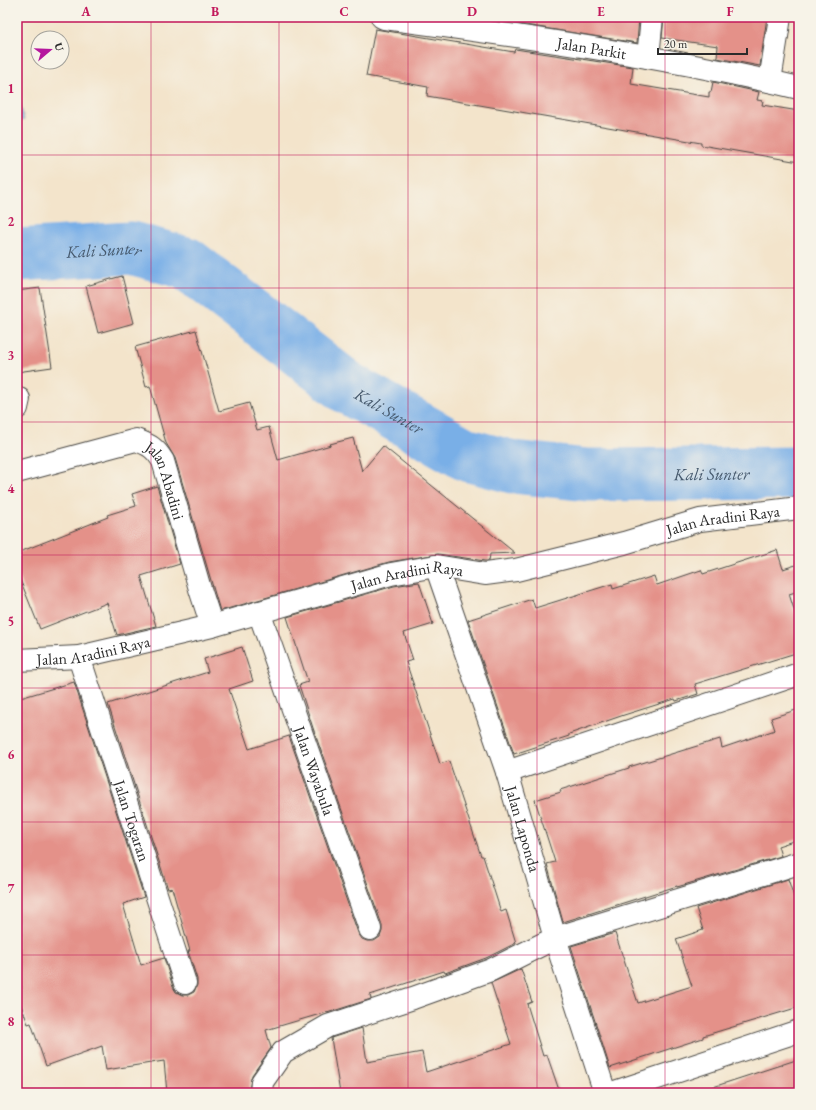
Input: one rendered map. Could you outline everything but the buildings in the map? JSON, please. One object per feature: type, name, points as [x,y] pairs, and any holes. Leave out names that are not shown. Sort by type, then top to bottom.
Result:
[{"type":"street","name":"Jalan Parkit","points":[[382,17],[499,25],[799,88]]},
{"type":"street","points":[[648,57],[652,17]]},
{"type":"street","points":[[770,81],[780,17]]},
{"type":"street","name":"Jalan Abadini","points":[[17,472],[136,440],[150,445],[156,450],[163,461],[212,626]]},
{"type":"street","name":"Jalan Aradini Raya","points":[[17,660],[79,657],[212,626],[391,574],[436,566],[485,574],[516,570],[624,543],[700,520],[799,508]]},
{"type":"street","name":"Jalan Laponda","points":[[436,566],[507,772],[555,938],[605,1093]]},
{"type":"street","name":"Jalan Wayabula","points":[[259,612],[370,929]]},
{"type":"street","name":"Jalan Togaran","points":[[79,657],[185,983]]},
{"type":"street","points":[[507,772],[799,674]]},
{"type":"street","points":[[261,1093],[262,1082],[283,1052],[328,1026],[491,970],[555,938],[799,863]]},
{"type":"street","points":[[612,1093],[799,1031]]},
{"type":"water","points":[[17,90],[24,120],[17,122]]},
{"type":"waterway","name":"Kali Sunter","points":[[17,255],[131,248],[186,263],[348,388],[467,455],[513,467],[588,475],[799,473]]}]
